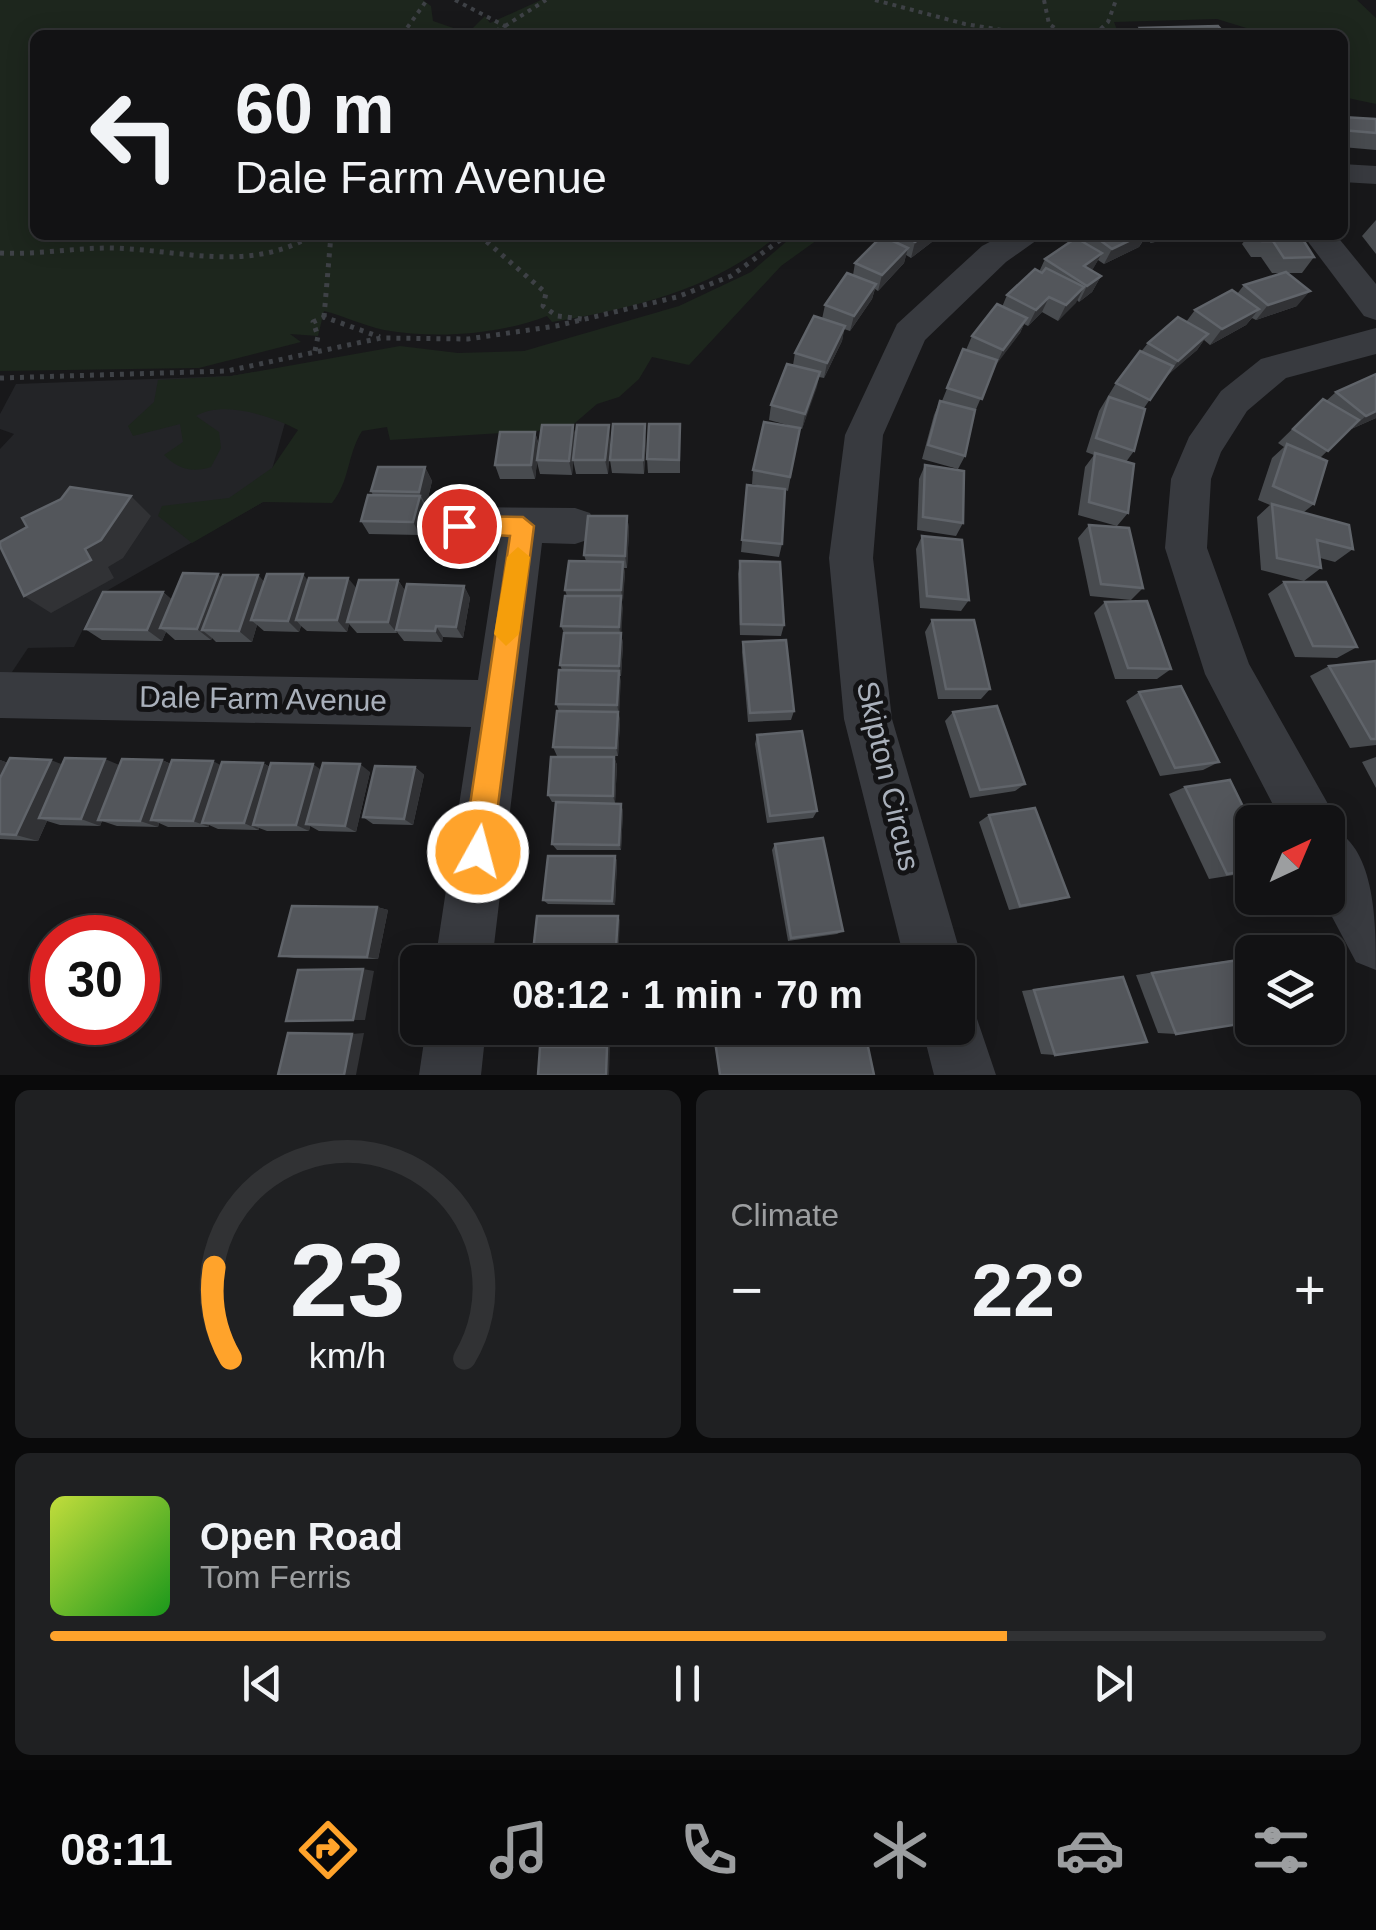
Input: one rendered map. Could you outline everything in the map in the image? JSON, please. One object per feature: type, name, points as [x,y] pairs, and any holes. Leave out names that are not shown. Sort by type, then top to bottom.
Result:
[{"type":"street","points":[[1348,173],[1376,174]]},
{"type":"street","name":"Skipton Circus","points":[[929,945],[868,720],[851,558],[864,435],[910,332],[994,254],[1019,240]]},
{"type":"street","points":[[1322,240],[1376,308]]},
{"type":"street","points":[[1301,805],[1228,674],[1186,548],[1191,479],[1203,448],[1234,401],[1274,368],[1376,341]]},
{"type":"street","points":[[459,526],[574,526]]},
{"type":"street","points":[[466,945],[523,526]]},
{"type":"street","name":"Dale Farm Avenue","points":[[24,684],[496,704]]},
{"type":"street","points":[[1345,885],[1376,942]]},
{"type":"street","points":[[450,1075],[454,1045]]},
{"type":"street","points":[[957,1045],[965,1075]]},
{"type":"path","points":[[406,30],[427,0]]},
{"type":"path","points":[[455,0],[505,26]]},
{"type":"path","points":[[497,30],[546,0]]},
{"type":"path","points":[[875,0],[1003,30]]},
{"type":"path","points":[[1044,0],[1049,24],[1058,30]]},
{"type":"path","points":[[1099,30],[1108,22],[1116,0]]},
{"type":"path","points":[[0,254],[101,248],[247,256],[296,247],[306,240]]},
{"type":"path","points":[[324,317],[331,240]]},
{"type":"path","points":[[485,240],[546,293],[543,306],[557,316],[589,320]]},
{"type":"path","points":[[0,378],[228,371],[381,338],[468,339],[589,320],[649,307],[731,276],[779,240]]},
{"type":"path","points":[[315,351],[318,336],[313,322],[324,317],[381,338]]},
{"type":"shaded area","points":[[0,0],[423,0],[431,6],[433,21],[459,30],[30,30],[30,240],[771,240],[727,270],[671,294],[552,322],[547,316],[488,331],[425,334],[384,330],[324,311],[318,336],[290,334],[301,342],[199,368],[0,371]]},
{"type":"shaded area","points":[[541,0],[1357,0],[1376,18],[1376,104],[1348,98],[1348,30],[1253,30],[1217,19],[1114,22],[1117,30],[471,30],[485,16],[490,23]]},
{"type":"shaded area","points":[[788,240],[817,240],[781,266],[689,365],[652,357],[639,379],[619,397],[597,404],[568,429],[390,440],[387,427],[362,431],[332,503],[263,502],[192,543],[158,516],[162,506],[229,498],[272,468],[298,430],[247,412],[207,411],[196,416],[219,432],[221,448],[211,467],[191,470],[164,455],[183,442],[180,424],[133,436],[128,426],[154,402],[158,380],[231,376],[400,346],[458,353],[524,351],[679,306],[751,272]]},
{"type":"shaded area","points":[[301,365],[263,502],[101,594],[74,647],[28,648],[12,672],[0,674],[0,449],[14,434],[0,429],[0,414],[16,384],[231,376]]},
{"type":"building","points":[[1218,26],[1222,30],[1141,30]]},
{"type":"building","points":[[1348,117],[1376,119],[1376,133],[1348,131]]},
{"type":"building","points":[[878,240],[891,240],[908,248],[882,275],[855,263]]},
{"type":"building","points":[[1073,240],[1079,240],[1102,253],[1084,266],[1101,276],[1087,286],[1045,259]]},
{"type":"building","points":[[1100,240],[1131,240],[1112,249]]},
{"type":"building","points":[[1303,240],[1314,257],[1284,258],[1273,241],[1262,241]]},
{"type":"building","points":[[1046,268],[1084,287],[1066,305],[1049,297],[1036,310],[1007,295],[1035,269],[1042,273]]},
{"type":"building","points":[[1286,272],[1310,291],[1268,305],[1244,285]]},
{"type":"building","points":[[847,273],[876,284],[854,316],[825,305]]},
{"type":"building","points":[[1232,290],[1259,309],[1222,329],[1195,310]]},
{"type":"building","points":[[997,304],[1027,318],[1003,350],[972,336]]},
{"type":"building","points":[[814,316],[845,326],[827,363],[795,353]]},
{"type":"building","points":[[1178,317],[1208,334],[1178,361],[1148,343]]},
{"type":"building","points":[[963,349],[997,360],[982,399],[947,388]]},
{"type":"building","points":[[1140,351],[1173,366],[1150,400],[1116,383]]},
{"type":"building","points":[[787,364],[820,372],[805,414],[771,405]]},
{"type":"building","points":[[1376,374],[1376,411],[1366,416],[1336,392]]},
{"type":"building","points":[[1109,397],[1145,409],[1134,451],[1096,438]]},
{"type":"building","points":[[1323,399],[1359,420],[1328,451],[1293,429]]},
{"type":"building","points":[[940,401],[975,410],[965,456],[928,445]]},
{"type":"building","points":[[764,422],[800,428],[790,477],[753,470]]},
{"type":"building","points":[[613,424],[645,424],[643,460],[610,460]]},
{"type":"building","points":[[649,424],[680,424],[679,460],[647,459]]},
{"type":"building","points":[[542,425],[573,425],[569,461],[537,460]]},
{"type":"building","points":[[577,425],[609,425],[605,460],[573,460]]},
{"type":"building","points":[[500,432],[535,432],[531,465],[495,465]]},
{"type":"building","points":[[1287,444],[1327,461],[1314,504],[1273,486]]},
{"type":"building","points":[[1095,453],[1134,464],[1128,513],[1089,502]]},
{"type":"building","points":[[925,465],[964,471],[963,523],[923,517]]},
{"type":"building","points":[[378,467],[425,467],[419,492],[371,491]]},
{"type":"building","points":[[747,485],[785,489],[782,544],[742,540]]},
{"type":"building","points":[[70,487],[131,496],[101,540],[85,549],[91,560],[24,596],[0,542],[27,527],[22,518],[61,499]]},
{"type":"building","points":[[368,495],[420,496],[413,522],[361,521]]},
{"type":"building","points":[[1272,504],[1349,525],[1353,549],[1317,540],[1321,568],[1277,558]]},
{"type":"building","points":[[588,516],[627,516],[625,556],[584,555]]},
{"type":"building","points":[[1089,525],[1129,528],[1143,588],[1101,584]]},
{"type":"building","points":[[922,536],[962,540],[969,600],[927,596]]},
{"type":"building","points":[[569,561],[623,562],[621,590],[565,590]]},
{"type":"building","points":[[740,561],[780,562],[784,625],[741,624]]},
{"type":"building","points":[[183,573],[218,574],[197,629],[160,628]]},
{"type":"building","points":[[267,574],[303,574],[288,621],[251,620]]},
{"type":"building","points":[[223,575],[258,575],[239,631],[202,630]]},
{"type":"building","points":[[309,578],[348,578],[337,620],[296,620]]},
{"type":"building","points":[[359,580],[398,580],[388,622],[347,622]]},
{"type":"building","points":[[1284,582],[1326,582],[1357,647],[1313,646]]},
{"type":"building","points":[[407,584],[464,586],[456,627],[396,630]]},
{"type":"building","points":[[103,592],[163,592],[147,630],[85,629]]},
{"type":"building","points":[[565,596],[621,596],[619,627],[561,626]]},
{"type":"building","points":[[1147,601],[1171,669],[1128,668],[1105,602]]},
{"type":"building","points":[[932,620],[974,620],[990,689],[946,689]]},
{"type":"building","points":[[564,633],[621,633],[619,666],[560,665]]},
{"type":"building","points":[[786,640],[794,711],[750,713],[743,642]]},
{"type":"building","points":[[1376,661],[1376,739],[1371,739],[1329,666]]},
{"type":"building","points":[[559,670],[619,671],[617,705],[556,704]]},
{"type":"building","points":[[1181,686],[1219,762],[1175,768],[1139,692]]},
{"type":"building","points":[[997,706],[1025,784],[980,790],[953,712]]},
{"type":"building","points":[[557,711],[618,712],[616,748],[553,747]]},
{"type":"building","points":[[802,731],[817,811],[770,816],[757,735]]},
{"type":"building","points":[[551,757],[614,757],[613,796],[548,795]]},
{"type":"building","points":[[10,758],[51,760],[16,835],[0,834],[0,778]]},
{"type":"building","points":[[65,758],[105,759],[81,819],[39,818]]},
{"type":"building","points":[[122,759],[162,760],[140,821],[98,820]]},
{"type":"building","points":[[172,760],[213,761],[193,821],[151,820]]},
{"type":"building","points":[[222,762],[263,763],[244,823],[202,823]]},
{"type":"building","points":[[271,763],[313,764],[296,825],[253,825]]},
{"type":"building","points":[[323,763],[360,764],[345,826],[306,824]]},
{"type":"building","points":[[375,766],[415,767],[404,819],[363,817]]},
{"type":"building","points":[[1230,780],[1242,805],[1235,805],[1235,873],[1227,874],[1185,787]]},
{"type":"building","points":[[556,802],[621,804],[619,845],[552,844]]},
{"type":"building","points":[[1035,808],[1069,897],[1020,906],[989,815]]},
{"type":"building","points":[[823,838],[843,931],[791,938],[775,844]]},
{"type":"building","points":[[548,856],[615,856],[612,901],[543,900]]},
{"type":"building","points":[[292,906],[377,907],[367,957],[279,956]]},
{"type":"building","points":[[537,916],[618,916],[616,945],[534,945]]},
{"type":"building","points":[[1235,961],[1235,1025],[1176,1034],[1152,973]]},
{"type":"building","points":[[363,969],[353,1020],[286,1021],[298,970]]},
{"type":"building","points":[[1123,977],[1147,1042],[1055,1055],[1034,990]]},
{"type":"building","points":[[288,1033],[352,1034],[344,1075],[278,1075]]},
{"type":"building","points":[[716,1045],[868,1045],[874,1075],[720,1075]]},
{"type":"building","points":[[540,1047],[607,1047],[606,1075],[538,1075]]},
{"type":"slow traffic","points":[[506,634],[518,557]]},
{"type":"route","points":[[459,526],[523,526],[478,852]]}]
